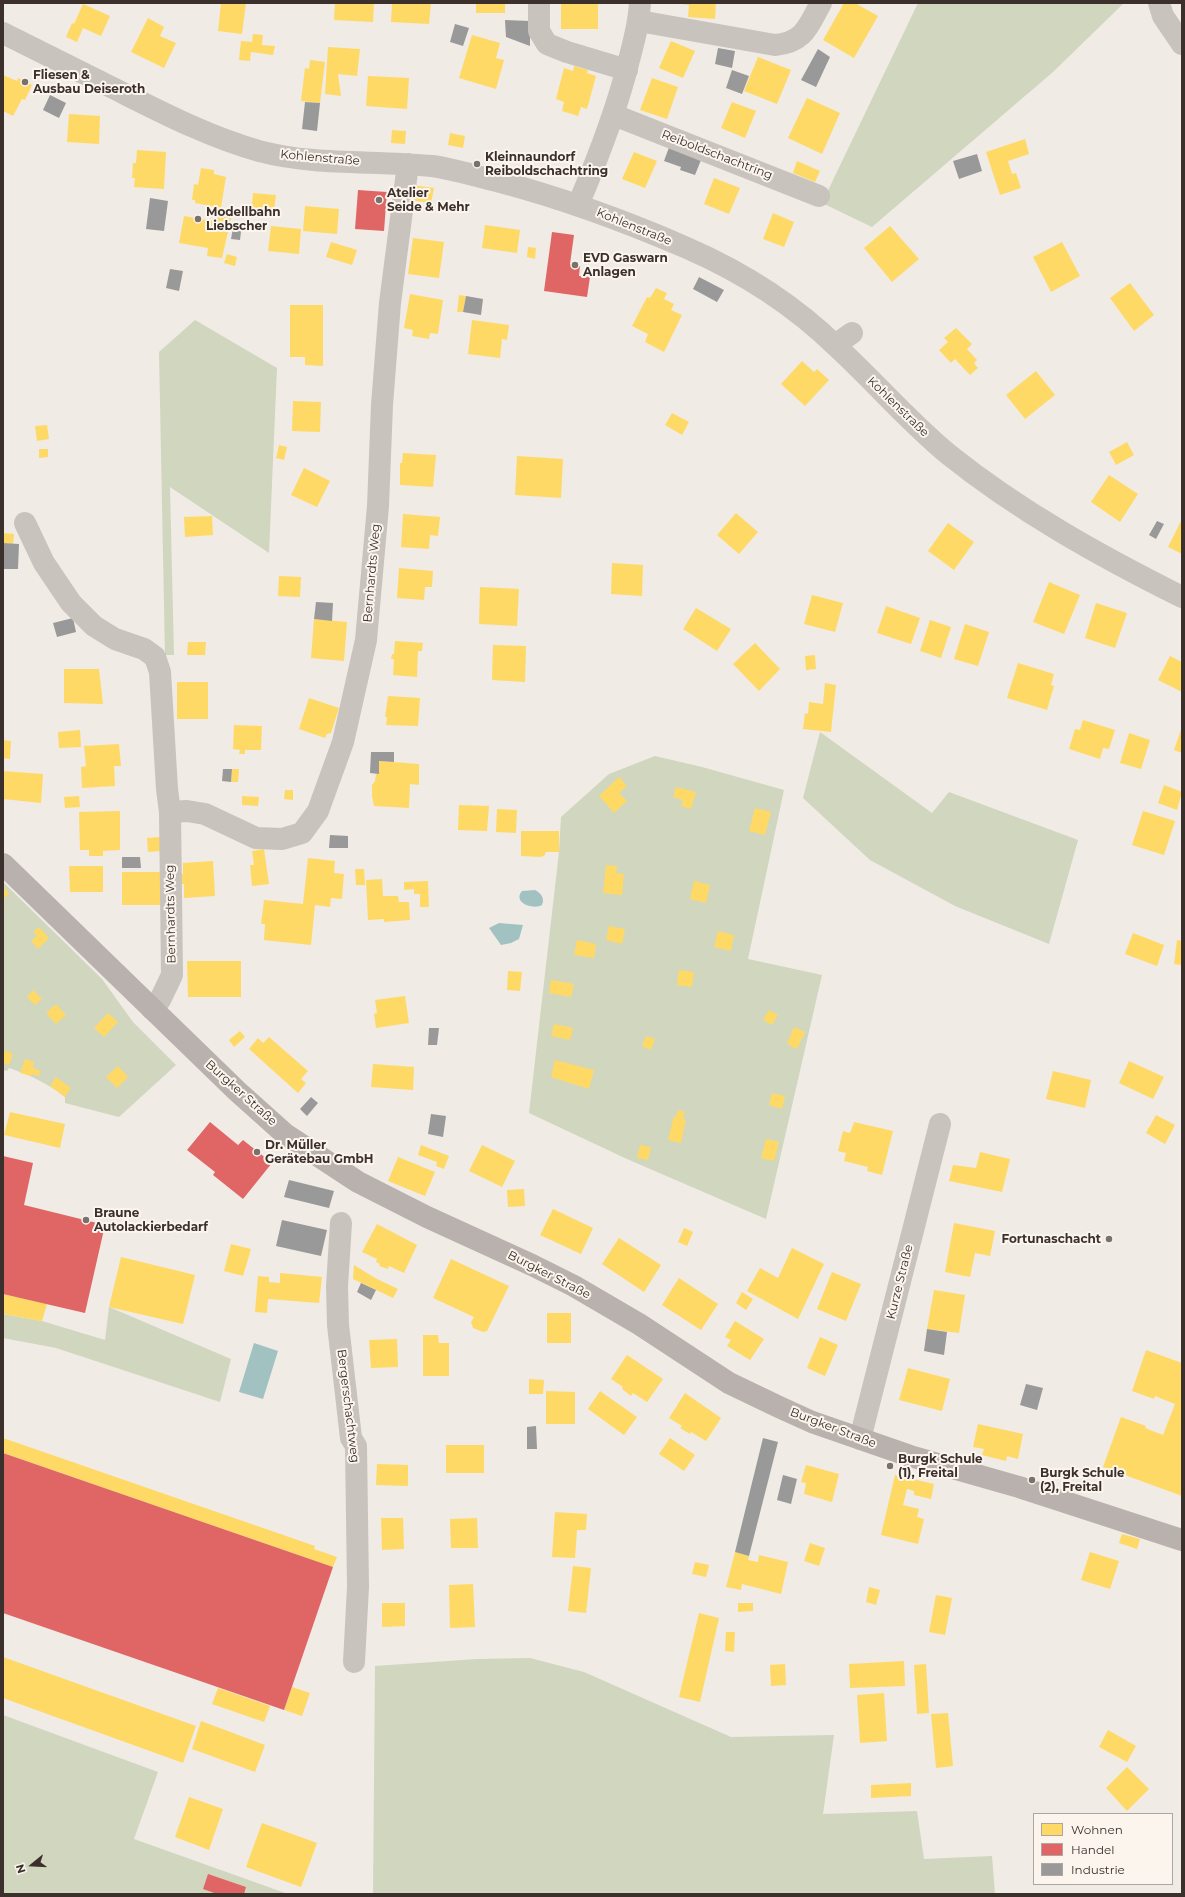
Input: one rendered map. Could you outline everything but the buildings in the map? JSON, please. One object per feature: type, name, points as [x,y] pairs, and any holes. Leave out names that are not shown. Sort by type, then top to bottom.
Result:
[{"type":"main road","name":"Burgker Straße","points":[[3,864],[222,1078],[285,1134],[347,1176],[427,1217],[574,1286],[639,1324],[729,1383],[766,1402],[812,1422],[910,1456],[1019,1487],[1182,1540]]},
{"type":"street","points":[[539,3],[539,31],[547,44],[566,52],[627,70]]},
{"type":"street","points":[[578,205],[614,115],[627,70],[640,12],[775,46],[787,44],[803,35],[821,3]]},
{"type":"street","points":[[1159,3],[1163,16],[1182,44]]},
{"type":"street","name":"Kohlenstraße","points":[[3,34],[179,121],[231,142],[260,151],[300,159],[408,164],[451,169],[578,205],[658,235],[742,275],[789,306],[844,339],[916,425],[949,454],[1009,499],[1099,554],[1182,597]]},
{"type":"street","name":"Reiboldschachtring","points":[[614,115],[819,196]]},
{"type":"street","name":"Bernhardts Weg","points":[[170,812],[187,811],[205,814],[256,838],[282,839],[302,833],[318,811],[343,742],[366,640],[378,506],[382,405],[390,303],[408,164]]},
{"type":"street","name":"Bernhardts Weg","points":[[24,523],[44,563],[71,603],[94,626],[115,639],[144,649],[155,657],[160,672],[167,789],[170,812],[172,975],[160,1000],[152,1009]]},
{"type":"street","name":"Kurze Straße","points":[[860,1439],[940,1124]]},
{"type":"street","name":"Bergerschachtweg","points":[[341,1223],[337,1286],[338,1325],[351,1438],[356,1446],[358,1587],[354,1662]]},
{"type":"green space","points":[[918,3],[1124,3],[1053,72],[872,227],[822,203]]},
{"type":"green space","points":[[195,320],[277,368],[269,553],[170,487],[174,655],[165,655],[159,352]]},
{"type":"green space","points":[[820,732],[932,813],[949,792],[1078,840],[1049,944],[955,906],[870,860],[803,798]]},
{"type":"green space","points":[[655,756],[702,767],[784,790],[748,959],[822,975],[766,1219],[627,1159],[529,1113],[559,852],[561,817],[609,774]]},
{"type":"green space","points":[[3,882],[102,979],[133,1022],[176,1065],[119,1117],[65,1103],[65,1097],[38,1080],[9,1068],[7,1071],[3,1070]]},
{"type":"green space","points":[[109,1307],[231,1359],[220,1402],[56,1348],[3,1338],[3,1314],[42,1321],[105,1340]]},
{"type":"green space","points":[[530,1658],[584,1672],[731,1737],[834,1735],[823,1814],[917,1811],[924,1859],[992,1856],[995,1894],[373,1894],[375,1666],[477,1659]]},
{"type":"green space","points":[[3,1715],[158,1772],[134,1839],[288,1894],[3,1894]]},
{"type":"water","points":[[535,890],[542,896],[542,905],[534,907],[522,902],[520,895],[522,891]]},
{"type":"water","points":[[499,923],[523,925],[519,939],[511,943],[501,945],[489,928]]},
{"type":"water","points":[[254,1343],[278,1351],[263,1399],[239,1392]]},
{"type":"place","name":"Fliesen & Ausbau Deiseroth","points":[[25,82]]},
{"type":"place","name":"Kleinnaundorf Reiboldschachtring","points":[[477,164]]},
{"type":"place","name":"Atelier Seide & Mehr","points":[[379,200]]},
{"type":"place","name":"Modellbahn Liebscher","points":[[198,219]]},
{"type":"place","name":"EVD Gaswarn Anlagen","points":[[575,265]]},
{"type":"place","name":"Dr. Müller Gerätebau GmbH","points":[[257,1152]]},
{"type":"place","name":"Braune Autolackierbedarf","points":[[86,1220]]},
{"type":"place","name":"Fortunaschacht","points":[[1109,1239]]},
{"type":"place","name":"Burgk Schule (1), Freital","points":[[890,1466]]},
{"type":"place","name":"Burgk Schule (2), Freital","points":[[1032,1480]]}]
